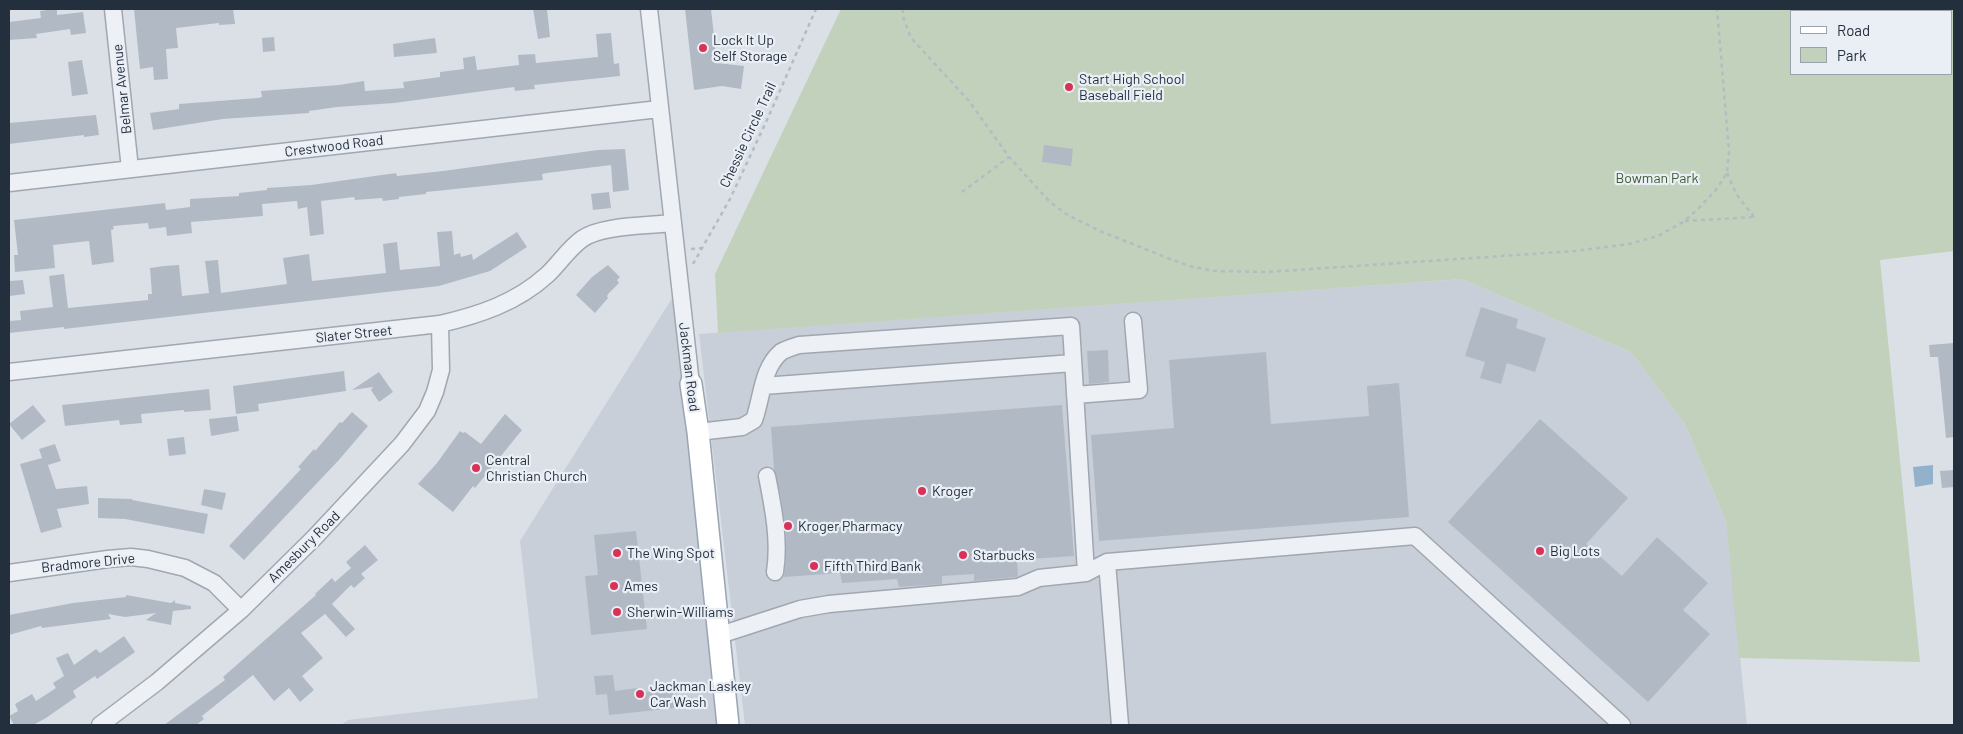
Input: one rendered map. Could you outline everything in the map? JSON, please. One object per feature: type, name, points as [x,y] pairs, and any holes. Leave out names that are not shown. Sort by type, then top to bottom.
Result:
[{"type":"main road","name":"Jackman Road","points":[[691,384],[698,432],[728,725]]},
{"type":"street","name":"Belmar Avenue","points":[[113,9],[130,169]]},
{"type":"street","name":"Jackman Road","points":[[649,9],[691,384]]},
{"type":"street","name":"Crestwood Road","points":[[9,183],[659,108]]},
{"type":"street","name":"Slater Street","points":[[9,372],[440,324],[479,314],[517,296],[547,275],[582,239],[607,229],[672,223]]},
{"type":"street","points":[[1075,395],[1139,390],[1133,321]]},
{"type":"street","name":"Amesbury Road","points":[[100,725],[157,682],[241,610],[314,538],[402,444],[427,411],[435,392],[440,370],[440,324]]},
{"type":"street","points":[[698,432],[742,426],[754,420],[772,362],[782,351],[799,345],[1071,326],[1086,573]]},
{"type":"street","points":[[763,386],[1073,364]]},
{"type":"street","points":[[767,476],[774,513],[778,556],[776,572]]},
{"type":"street","points":[[761,497],[765,515],[768,556]]},
{"type":"street","points":[[720,635],[800,609],[820,605],[1018,587],[1039,578],[1086,573],[1108,562],[1415,536],[1622,725]]},
{"type":"street","name":"Bradmore Drive","points":[[10,568],[108,558],[131,557],[148,559],[185,568],[214,583],[241,610]]},
{"type":"street","points":[[1108,562],[1120,725]]},
{"type":"path","name":"Chessie Circle Trail","points":[[691,267],[730,199],[816,9]]},
{"type":"path","points":[[902,9],[911,38],[969,101],[1009,157],[1050,202],[1066,214],[1100,231],[1193,267],[1214,271],[1266,272],[1575,251],[1629,244],[1658,236],[1683,222],[1714,191],[1727,173]]},
{"type":"path","points":[[1683,222],[1754,217],[1737,195],[1727,173],[1729,151],[1718,9]]},
{"type":"path","points":[[962,192],[1009,157]]},
{"type":"shaded area","points":[[1462,279],[1631,352],[1685,424],[1726,521],[1747,725],[745,725],[699,334]]},
{"type":"shaded area","points":[[679,287],[729,725],[341,725],[348,720],[538,698],[520,541]]},
{"type":"green space","name":"Bowman Park","points":[[841,9],[1954,9],[1954,251],[1880,260],[1920,662],[1739,658],[1726,521],[1685,424],[1631,352],[1462,279],[718,333],[715,274]]},
{"type":"water","points":[[1933,465],[1933,484],[1915,487],[1913,467]]},
{"type":"building","points":[[57,9],[57,15],[83,12],[86,33],[71,35],[70,29],[36,34],[37,38],[9,40],[9,22],[41,18],[40,11]]},
{"type":"building","points":[[134,9],[233,9],[235,24],[219,25],[219,23],[176,28],[178,48],[166,49],[168,79],[154,80],[153,67],[140,69]]},
{"type":"building","points":[[533,9],[547,9],[550,37],[538,39]]},
{"type":"building","name":"Lock It Up Self Storage","points":[[685,9],[711,9],[717,63],[744,66],[741,89],[722,86],[694,90]]},
{"type":"building","points":[[611,33],[614,64],[619,63],[620,76],[534,85],[535,89],[515,91],[514,87],[394,103],[337,107],[309,111],[309,113],[223,119],[153,130],[150,113],[179,109],[179,104],[258,98],[262,97],[261,91],[339,85],[364,81],[365,91],[404,88],[403,82],[440,77],[440,72],[464,69],[463,58],[475,56],[477,70],[519,65],[518,55],[535,54],[536,63],[598,57],[596,34]]},
{"type":"building","points":[[274,37],[275,51],[263,52],[262,38]]},
{"type":"building","points":[[435,38],[437,53],[394,57],[393,44]]},
{"type":"building","points":[[82,60],[88,94],[72,96],[68,62]]},
{"type":"building","points":[[96,115],[99,135],[9,144],[9,123]]},
{"type":"building","points":[[1044,145],[1073,149],[1071,166],[1042,162]]},
{"type":"building","points":[[625,149],[629,190],[613,192],[611,165],[542,174],[543,180],[426,192],[426,194],[383,201],[382,198],[355,200],[354,197],[321,201],[324,234],[310,236],[307,207],[298,209],[297,201],[262,204],[263,216],[191,222],[192,233],[167,236],[166,227],[149,229],[148,223],[113,226],[114,229],[111,230],[114,262],[92,265],[89,241],[53,245],[55,268],[15,272],[14,255],[18,255],[14,220],[165,203],[166,210],[190,207],[190,199],[239,196],[239,193],[267,190],[267,188],[311,185],[396,173],[397,176],[443,171],[598,150]]},
{"type":"building","points":[[609,192],[611,208],[593,210],[591,194]]},
{"type":"building","points":[[452,231],[454,255],[460,253],[461,257],[472,254],[473,260],[517,232],[527,247],[490,271],[439,286],[64,329],[64,327],[9,333],[9,321],[21,320],[20,311],[53,307],[49,276],[64,274],[68,308],[148,300],[148,294],[152,294],[150,268],[164,266],[179,265],[182,296],[209,293],[205,261],[218,260],[221,293],[287,284],[283,258],[309,254],[312,281],[386,273],[383,244],[397,242],[400,270],[440,266],[437,232]]},
{"type":"building","points":[[608,265],[620,277],[617,280],[619,283],[609,293],[608,298],[595,313],[576,295],[592,277]]},
{"type":"building","points":[[23,280],[25,294],[10,296],[9,281]]},
{"type":"building","points":[[1481,307],[1518,319],[1516,328],[1546,338],[1535,372],[1507,363],[1501,384],[1480,378],[1485,362],[1465,356]]},
{"type":"building","points":[[1954,343],[1954,437],[1946,438],[1938,357],[1930,357],[1929,345]]},
{"type":"building","points":[[1108,350],[1109,382],[1089,384],[1087,351]]},
{"type":"building","points":[[1266,352],[1271,424],[1369,416],[1367,386],[1399,383],[1409,517],[1099,541],[1091,435],[1174,428],[1169,360]]},
{"type":"building","points":[[344,371],[346,391],[258,404],[259,411],[236,414],[233,386]]},
{"type":"building","points":[[379,372],[393,392],[379,402],[371,390],[373,387],[352,390]]},
{"type":"building","points":[[209,389],[211,410],[184,412],[184,410],[141,414],[142,423],[120,425],[119,420],[65,426],[62,405]]},
{"type":"building","points":[[33,405],[46,421],[22,440],[9,424]]},
{"type":"building","name":"Kroger","points":[[1062,405],[1074,556],[1017,560],[1018,576],[1016,577],[974,581],[974,574],[942,576],[942,584],[899,587],[897,579],[842,583],[840,573],[784,577],[786,535],[781,498],[774,469],[771,427]]},
{"type":"building","points":[[352,412],[368,426],[338,461],[244,560],[229,546],[301,469],[298,467],[314,449],[315,451],[340,422],[342,423]]},
{"type":"building","name":"Central Christian Church","points":[[505,414],[522,430],[453,512],[418,484],[437,463],[460,431],[465,432],[481,444]]},
{"type":"building","points":[[237,416],[239,431],[211,436],[209,419]]},
{"type":"building","points":[[1540,419],[1628,498],[1586,544],[1622,576],[1657,537],[1708,583],[1683,610],[1710,634],[1648,702],[1448,522]]},
{"type":"building","points":[[184,437],[186,454],[169,456],[167,439]]},
{"type":"building","points":[[55,444],[61,461],[48,465],[56,489],[87,486],[89,504],[57,509],[62,527],[41,533],[20,464],[42,458],[39,449]]},
{"type":"building","points":[[1954,470],[1954,487],[1942,488],[1940,471]]},
{"type":"building","points":[[204,489],[226,493],[222,510],[201,505]]},
{"type":"building","points":[[98,498],[132,499],[208,514],[204,534],[125,519],[98,518]]},
{"type":"building","points":[[636,531],[647,629],[591,635],[585,576],[598,575],[594,535]]},
{"type":"building","points":[[365,545],[378,560],[361,574],[365,578],[354,588],[351,585],[332,604],[355,629],[346,637],[325,614],[301,633],[323,658],[302,676],[314,690],[300,702],[289,688],[274,701],[253,675],[202,716],[204,719],[196,725],[164,725],[225,680],[223,677],[316,595],[332,578],[335,582],[351,568],[346,562]]},
{"type":"building","points":[[126,595],[171,603],[175,600],[175,603],[191,606],[191,609],[173,611],[171,625],[146,620],[156,613],[125,617],[108,614],[111,619],[42,628],[41,626],[9,635],[9,615],[73,603],[126,597]]},
{"type":"building","points":[[124,636],[135,652],[97,679],[95,676],[73,691],[76,697],[46,718],[33,725],[14,725],[9,716],[18,711],[15,704],[32,694],[36,701],[56,688],[53,683],[64,676],[56,658],[68,653],[74,665],[96,649],[100,653]]},
{"type":"building","name":"Jackman Laskey Car Wash","points":[[613,675],[615,691],[638,688],[638,693],[672,689],[675,708],[609,715],[607,694],[596,695],[594,676]]},
{"type":"place","name":"Lock It Up Self Storage","points":[[703,48]]},
{"type":"place","name":"Start High School Baseball Field","points":[[1069,87]]},
{"type":"place","name":"Central Christian Church","points":[[476,468]]},
{"type":"place","name":"Kroger","points":[[922,491]]},
{"type":"place","name":"Kroger Pharmacy","points":[[788,526]]},
{"type":"place","name":"Big Lots","points":[[1540,551]]},
{"type":"place","name":"The Wing Spot","points":[[617,553]]},
{"type":"place","name":"Starbucks","points":[[963,555]]},
{"type":"place","name":"Fifth Third Bank","points":[[814,566]]},
{"type":"place","name":"Ames","points":[[614,586]]},
{"type":"place","name":"Sherwin-Williams","points":[[617,612]]},
{"type":"place","name":"Jackman Laskey Car Wash","points":[[640,694]]}]
